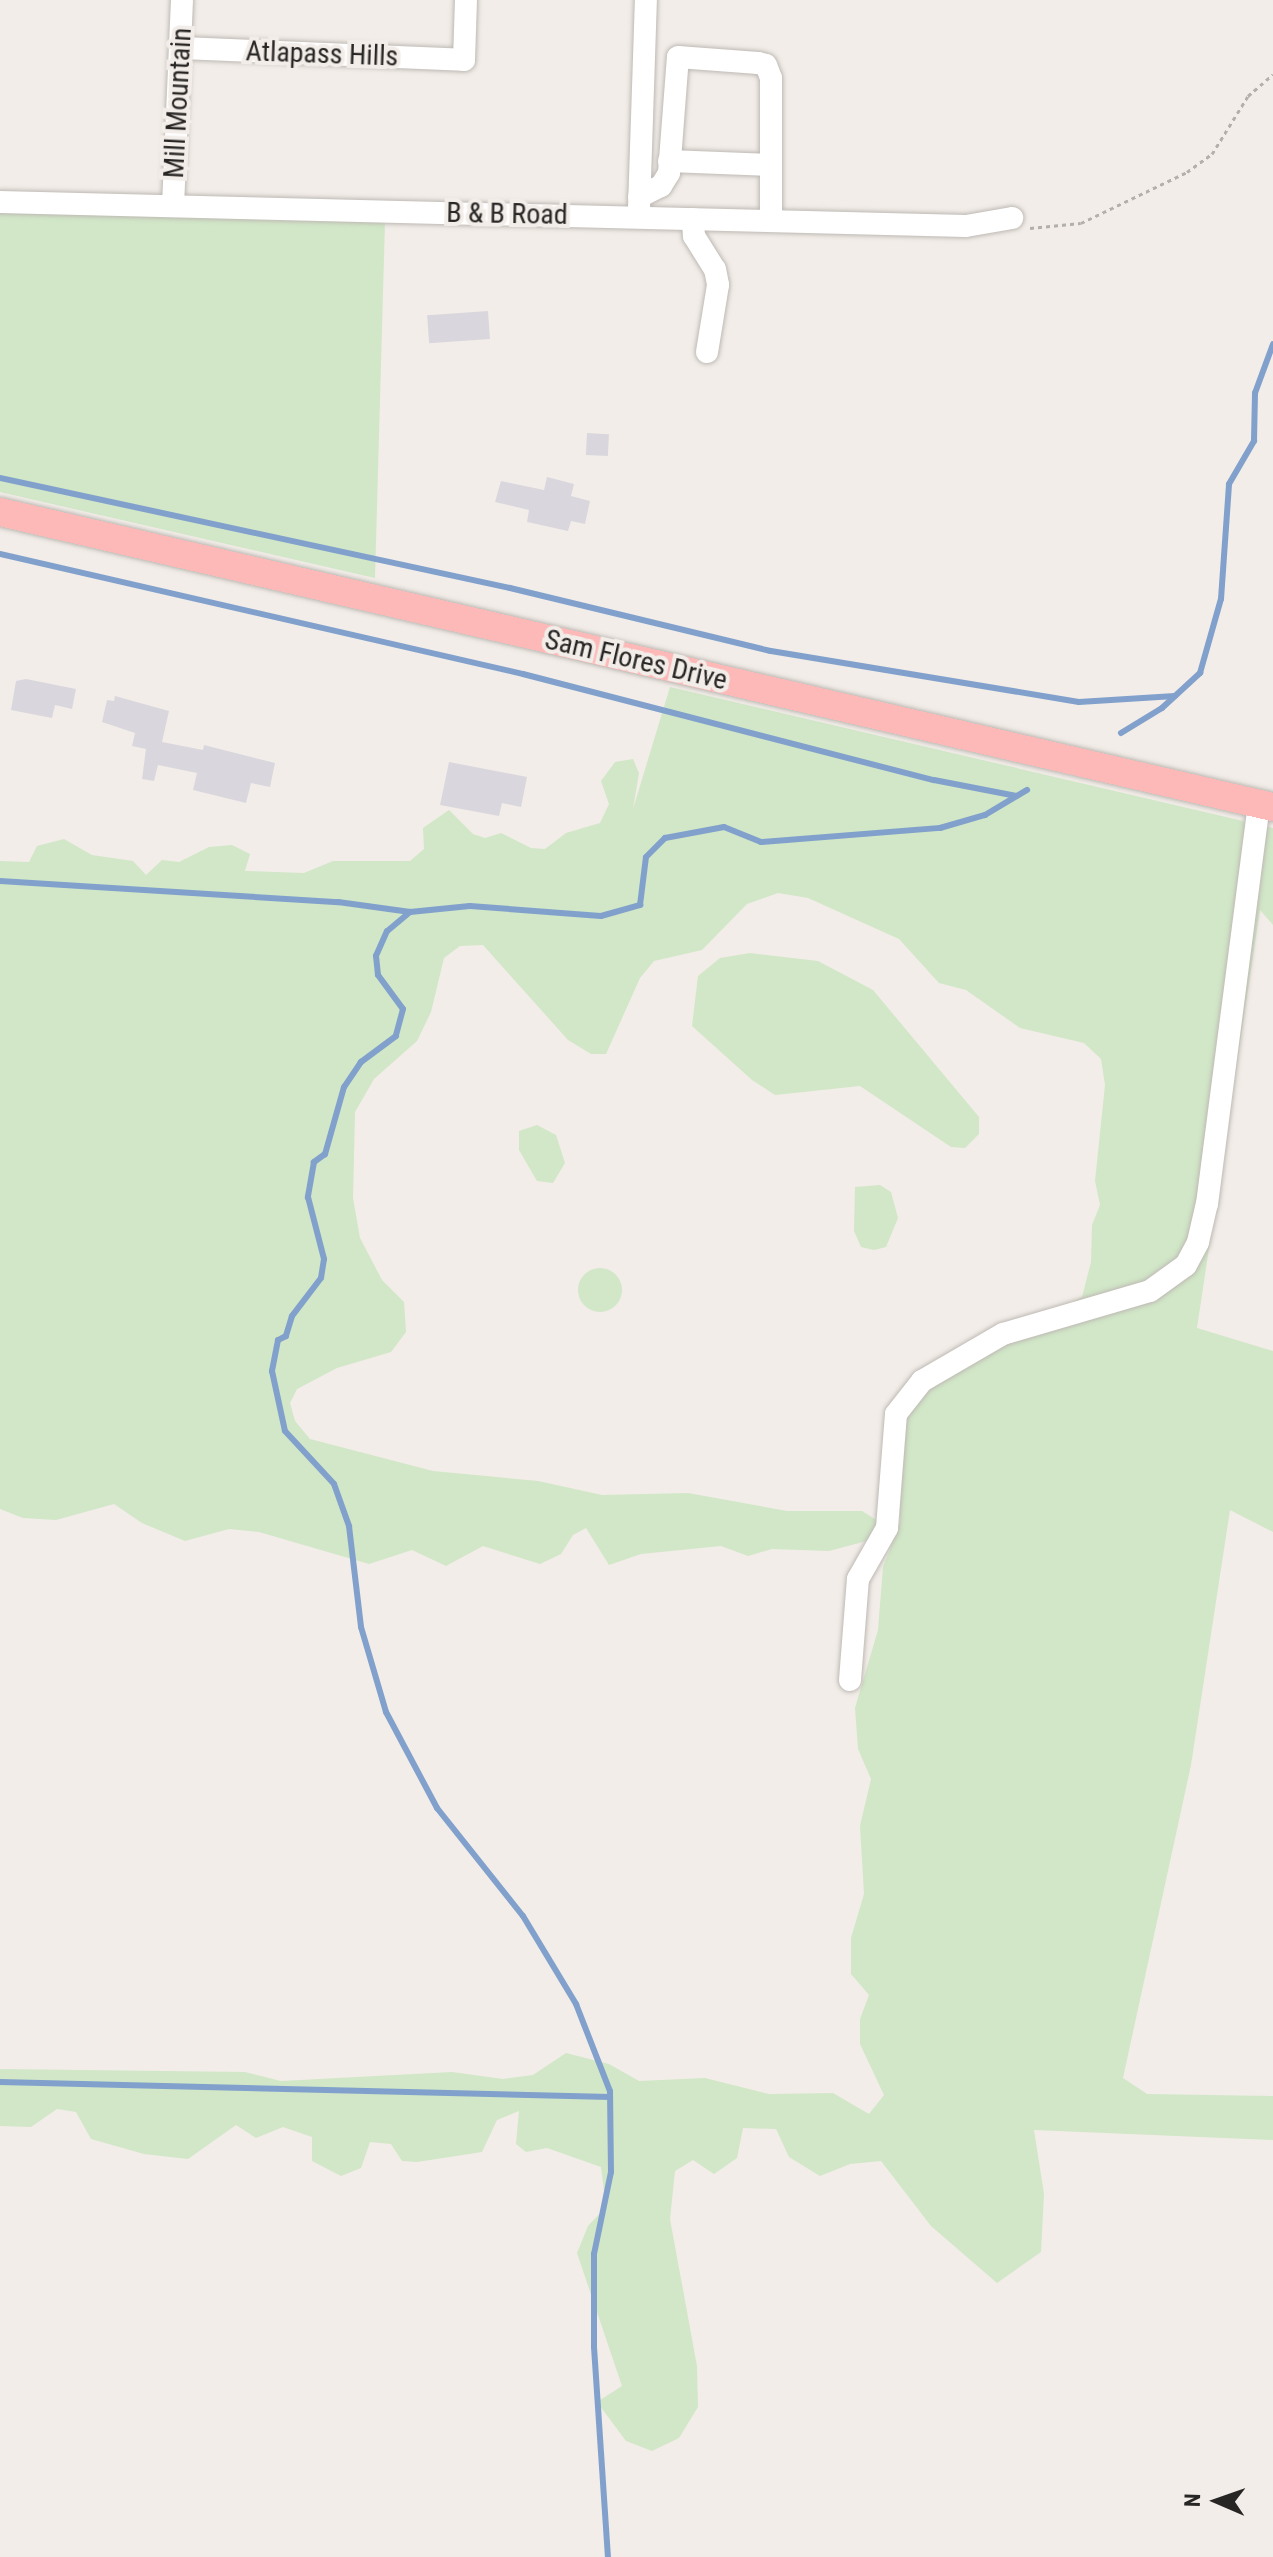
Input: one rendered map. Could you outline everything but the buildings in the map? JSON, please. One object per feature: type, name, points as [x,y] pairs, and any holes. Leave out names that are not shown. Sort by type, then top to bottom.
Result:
[{"type":"main road","name":"Sam Flores Drive","points":[[0,512],[1266,805]]},
{"type":"street","name":"Mill Mountain","points":[[173,206],[182,0]]},
{"type":"street","name":"Atlapass Hills","points":[[181,48],[464,60],[466,0]]},
{"type":"street","points":[[639,207],[646,0]]},
{"type":"street","points":[[639,207],[667,181],[673,67],[678,57],[686,56],[766,65],[771,78],[771,221]]},
{"type":"street","points":[[669,161],[771,165]]},
{"type":"street","name":"B & B Road","points":[[0,202],[173,206],[639,207],[693,219],[1004,221]]},
{"type":"street","points":[[693,219],[694,236],[715,269],[718,285],[707,352]]},
{"type":"street","points":[[850,1680],[858,1579],[887,1528],[896,1414],[922,1381],[1003,1334],[1150,1291],[1186,1265],[1198,1242],[1207,1204],[1266,805]]},
{"type":"path","points":[[1004,221],[1049,229],[1081,223],[1187,172],[1212,154],[1248,96],[1273,74]]},
{"type":"green space","points":[[0,210],[385,221],[375,578],[0,492]]},
{"type":"green space","points":[[670,687],[1273,828],[1273,925],[1260,910],[1197,1328],[1273,1351],[1273,1532],[1230,1510],[1191,1765],[1123,2078],[1147,2094],[1273,2096],[1273,2140],[1034,2130],[1044,2194],[1041,2252],[997,2283],[931,2226],[881,2161],[850,2164],[820,2176],[789,2157],[776,2129],[743,2128],[737,2158],[714,2174],[693,2160],[675,2171],[670,2219],[697,2366],[698,2407],[679,2438],[652,2451],[626,2441],[597,2402],[622,2386],[577,2253],[588,2226],[606,2207],[601,2167],[547,2148],[526,2152],[516,2144],[519,2111],[497,2120],[482,2152],[417,2162],[402,2161],[391,2144],[370,2142],[361,2168],[341,2176],[312,2161],[312,2137],[283,2127],[256,2138],[236,2125],[188,2159],[144,2154],[91,2139],[76,2112],[57,2109],[31,2127],[0,2126],[0,2069],[245,2072],[281,2081],[452,2072],[503,2079],[533,2075],[566,2053],[609,2064],[639,2081],[705,2078],[769,2094],[833,2093],[869,2114],[884,2095],[860,2044],[860,2019],[869,1995],[851,1974],[851,1938],[864,1894],[860,1826],[871,1779],[858,1749],[855,1708],[878,1630],[883,1567],[900,1523],[898,1413],[932,1381],[1082,1297],[1091,1262],[1092,1225],[1100,1205],[1095,1181],[1105,1085],[1101,1059],[1084,1043],[1020,1028],[966,990],[939,983],[899,939],[808,898],[778,893],[747,904],[702,950],[654,961],[640,978],[606,1054],[591,1054],[568,1040],[483,945],[460,946],[444,958],[431,1012],[417,1041],[374,1079],[355,1112],[353,1198],[360,1238],[382,1280],[404,1302],[406,1332],[391,1352],[337,1368],[297,1389],[290,1403],[295,1421],[310,1439],[433,1471],[538,1481],[602,1495],[688,1493],[787,1511],[862,1511],[878,1521],[874,1539],[829,1551],[772,1549],[748,1556],[721,1546],[641,1554],[609,1565],[586,1528],[573,1535],[561,1554],[540,1564],[483,1546],[446,1566],[412,1550],[369,1564],[259,1532],[229,1529],[185,1541],[142,1523],[114,1504],[56,1520],[23,1518],[0,1509],[0,861],[29,862],[37,846],[64,839],[92,855],[133,861],[146,875],[162,860],[179,862],[209,847],[232,845],[250,854],[245,871],[304,873],[333,861],[410,861],[424,849],[423,828],[449,810],[473,834],[485,838],[501,833],[531,848],[545,849],[566,833],[600,823],[609,804],[601,781],[615,762],[633,759],[639,773],[633,809]]},
{"type":"green space","points":[[750,953],[818,961],[873,990],[979,1117],[979,1134],[965,1148],[951,1147],[860,1086],[775,1095],[752,1080],[692,1026],[698,976],[720,958]]},
{"type":"green space","points":[[537,1125],[556,1135],[565,1163],[553,1183],[537,1181],[519,1150],[519,1131]]},
{"type":"green space","points":[[880,1185],[891,1192],[898,1218],[886,1247],[874,1250],[861,1247],[854,1231],[855,1187]]},
{"type":"green space","points":[[600,1268],[616,1274],[622,1290],[616,1306],[600,1312],[584,1306],[578,1290],[584,1274]]},
{"type":"waterway","points":[[1121,733],[1162,708],[1200,673],[1221,599],[1229,484],[1254,441],[1255,393],[1273,344]]},
{"type":"waterway","points":[[0,478],[510,588],[771,651],[1079,702],[1175,696]]},
{"type":"waterway","points":[[0,554],[523,674],[934,780],[1016,796]]},
{"type":"waterway","points":[[0,881],[338,902],[410,912],[470,906],[601,916],[640,905],[646,857],[665,838],[724,827],[761,842],[940,828],[985,815],[1027,790]]},
{"type":"waterway","points":[[410,912],[387,931],[376,956],[378,975],[403,1009],[396,1036],[361,1062],[344,1087],[325,1154],[314,1162],[308,1197],[324,1259],[321,1278],[292,1316],[286,1336],[278,1340],[272,1371],[285,1431],[334,1484],[349,1526],[361,1627],[386,1712],[437,1808],[523,1916],[576,2004],[610,2091],[611,2172],[594,2254],[594,2347],[608,2557]]},
{"type":"waterway","points":[[0,2082],[610,2097]]}]
